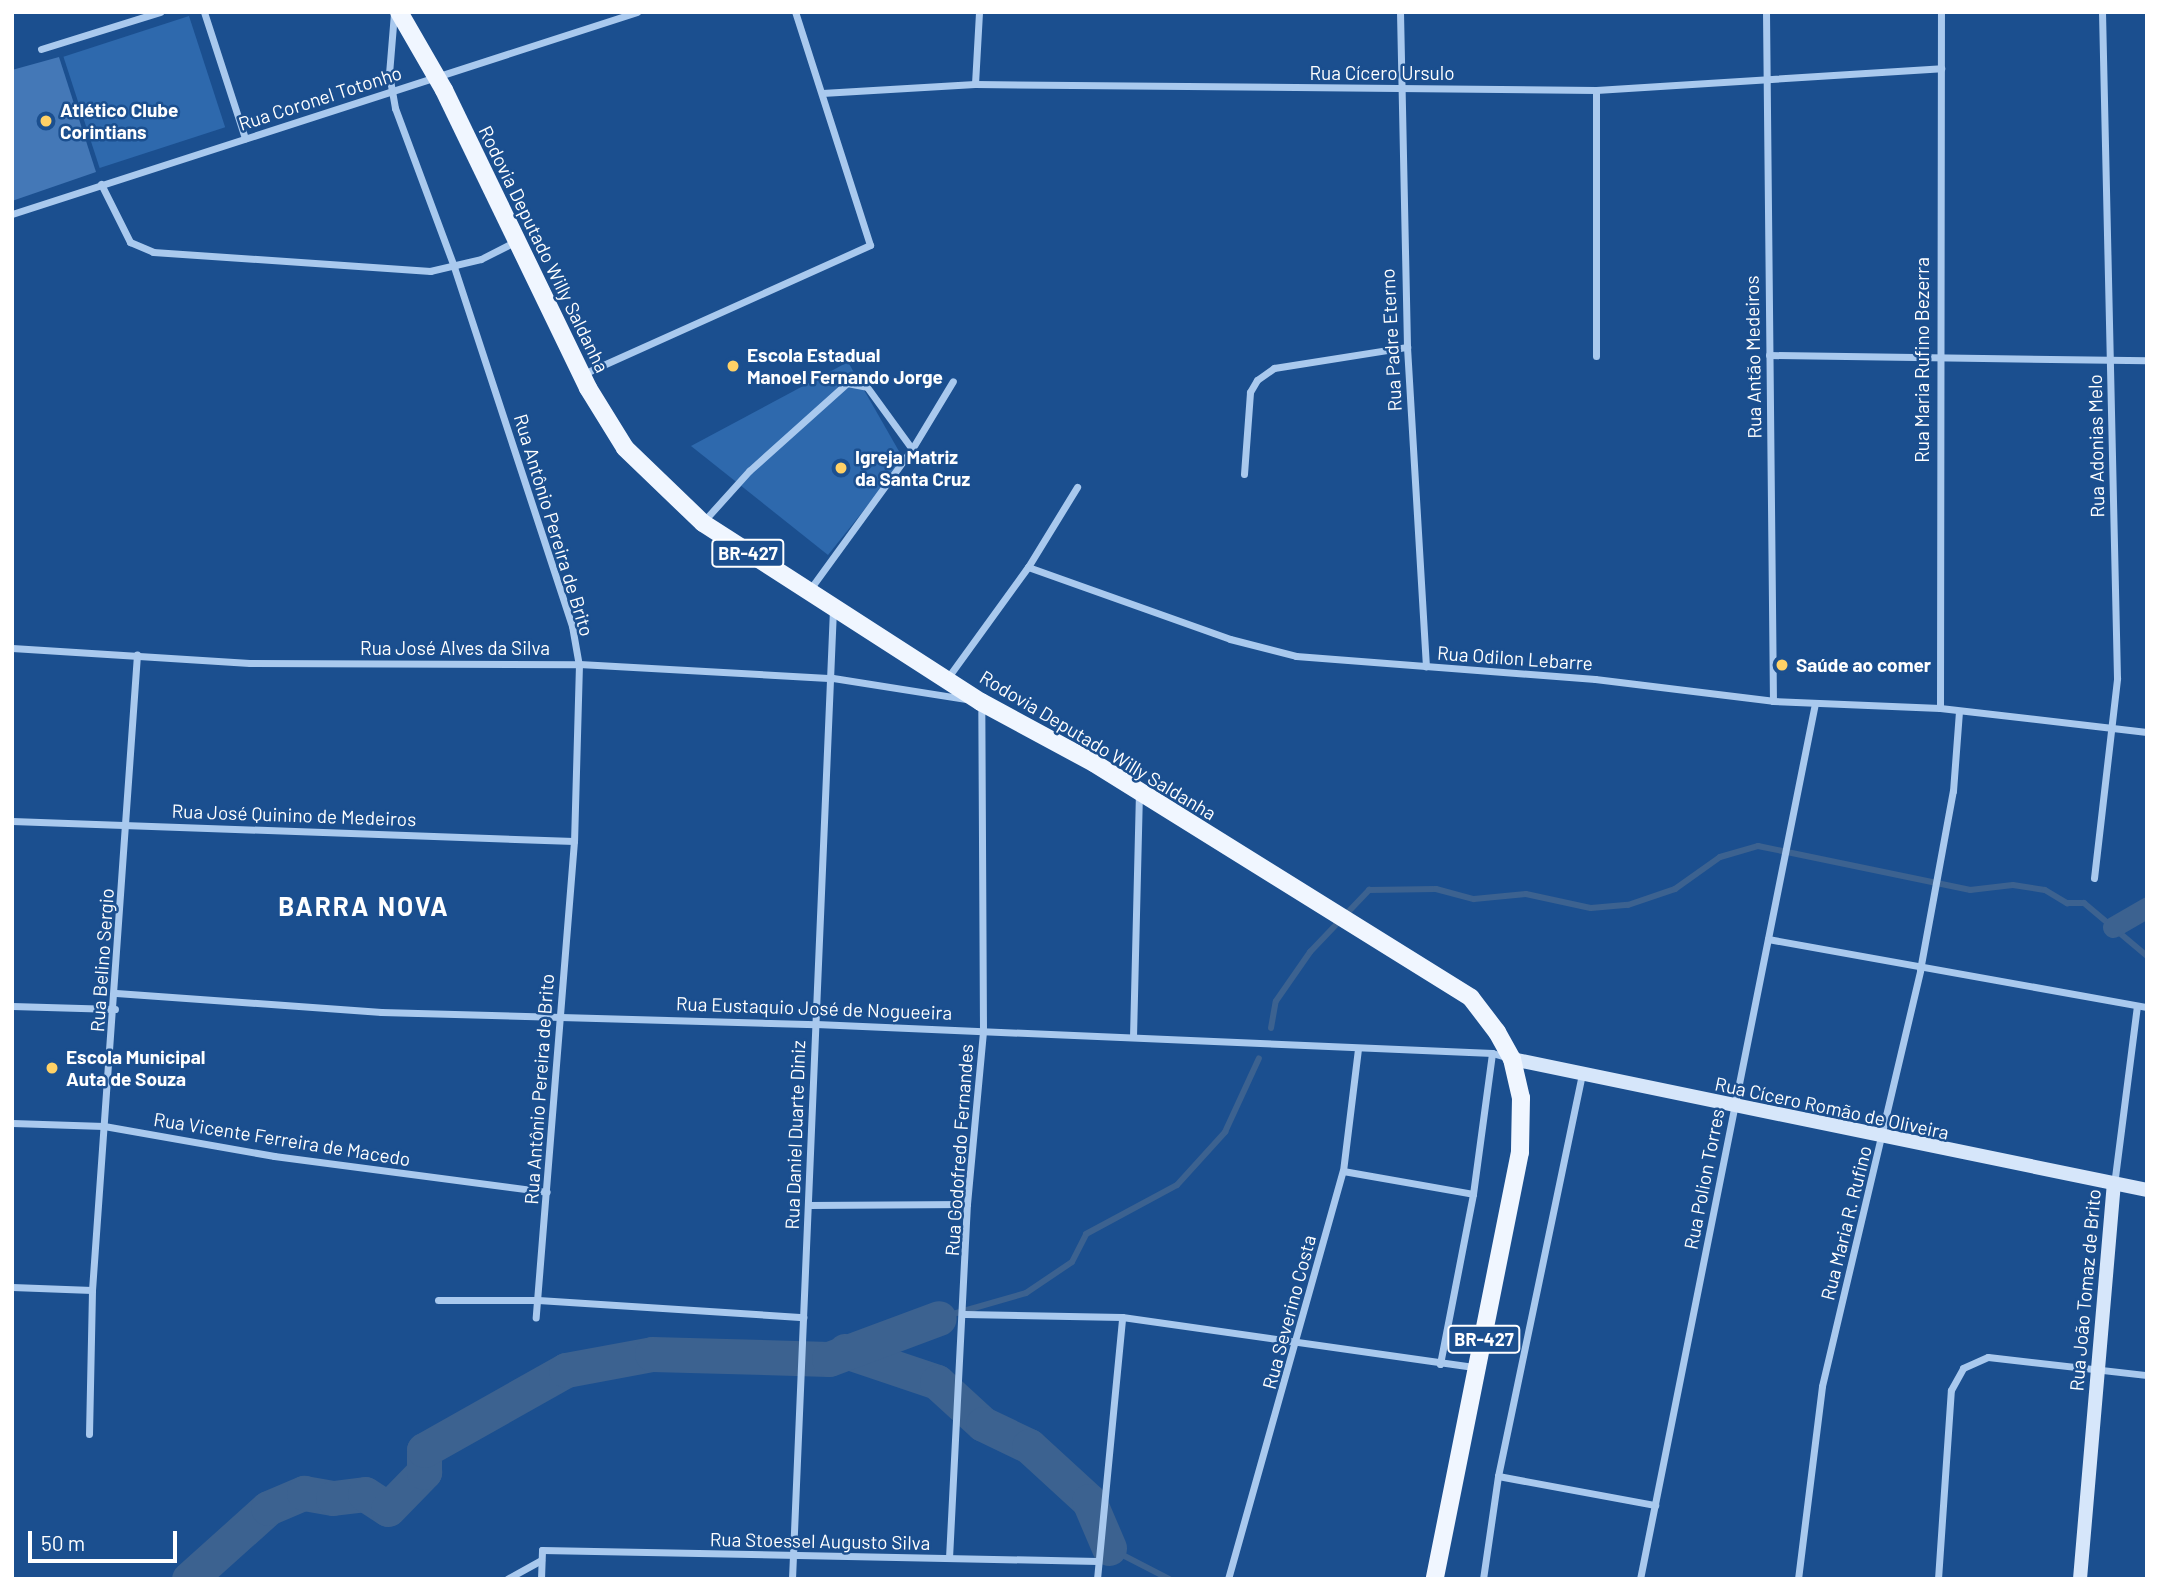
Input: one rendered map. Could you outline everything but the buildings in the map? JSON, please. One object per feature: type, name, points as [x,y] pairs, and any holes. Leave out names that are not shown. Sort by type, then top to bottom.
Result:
[{"type":"main road","name":"Rodovia Deputado Willy Saldanha","points":[[397,12],[437,77],[514,242],[581,376],[625,448],[703,523],[833,609],[949,676],[981,702],[1306,894],[1471,998],[1512,1059],[1521,1098],[1520,1152],[1435,1579]]},
{"type":"street","points":[[41,49],[160,12]]},
{"type":"street","points":[[204,12],[245,138]]},
{"type":"street","name":"Rua Antônio Pereira de Brito","points":[[397,12],[391,92],[454,267],[572,626],[579,664],[574,841],[536,1317]]},
{"type":"street","name":"Rua Coronel Totonho","points":[[12,214],[637,12]]},
{"type":"street","points":[[581,376],[870,245],[795,12]]},
{"type":"street","points":[[975,84],[979,12]]},
{"type":"street","name":"Rua Padre Eterno","points":[[1400,12],[1398,89],[1406,348],[1426,666]]},
{"type":"street","name":"Rua Antão Medeiros","points":[[1766,12],[1773,701]]},
{"type":"street","name":"Rua Maria Rufino Bezerra","points":[[1940,708],[1937,354],[1941,12]]},
{"type":"street","name":"Rua Adonias Melo","points":[[2094,878],[2115,728],[2102,12]]},
{"type":"street","name":"Rua Cícero Ursulo","points":[[822,93],[975,84],[1596,90],[1941,68]]},
{"type":"street","points":[[1595,356],[1596,90]]},
{"type":"street","points":[[101,184],[130,242],[153,252],[407,271],[454,267],[514,242]]},
{"type":"street","points":[[1244,474],[1250,392],[1257,380],[1274,368],[1406,348]]},
{"type":"street","points":[[1769,355],[1937,354],[2147,360]]},
{"type":"street","points":[[807,592],[912,449],[953,381]]},
{"type":"street","points":[[703,523],[749,471],[847,383],[867,387],[912,449]]},
{"type":"street","points":[[949,676],[1028,567],[1077,487]]},
{"type":"street","name":"Rua Odilon Lebarre","points":[[1028,567],[1258,648],[1773,701],[1940,708],[2147,732]]},
{"type":"street","name":"Rua Daniel Duarte Diniz","points":[[792,1579],[798,1375],[833,678],[833,609]]},
{"type":"street","name":"Rua José Alves da Silva","points":[[12,648],[250,663],[579,664],[833,678],[981,702]]},
{"type":"street","name":"Rua Belino Sergio","points":[[89,1434],[93,1290],[128,825],[136,655]]},
{"type":"street","name":"Rua Godofredo Fernandes","points":[[949,1558],[965,1314],[967,1203],[983,1031],[981,702]]},
{"type":"street","name":"Rua Polion Torres","points":[[1640,1579],[1815,703]]},
{"type":"street","name":"Rua Maria R. Rufino","points":[[1798,1579],[1822,1386],[1883,1139],[1920,970],[1953,792],[1959,711]]},
{"type":"street","points":[[1133,1037],[1139,794]]},
{"type":"street","name":"Rua José Quinino de Medeiros","points":[[12,821],[574,841]]},
{"type":"street","points":[[1768,939],[1920,970],[2147,1007]]},
{"type":"street","name":"Rua Eustaquio José de Nogueeira","points":[[116,993],[354,1010],[561,1014],[1133,1037],[1492,1053],[1512,1059]]},
{"type":"street","points":[[12,1006],[114,1009]]},
{"type":"street","name":"Rua João Tomaz de Brito","points":[[2080,1579],[2114,1185],[2137,1006]]},
{"type":"street","name":"Rua Severino Costa","points":[[1228,1579],[1298,1342],[1343,1171],[1358,1049]]},
{"type":"street","points":[[1440,1364],[1473,1195],[1492,1053]]},
{"type":"street","name":"Rua Cícero Romão de Oliveira","points":[[1512,1059],[1883,1139],[2147,1190]]},
{"type":"street","points":[[1483,1579],[1498,1476],[1581,1076]]},
{"type":"street","name":"Rua Vicente Ferreira de Macedo","points":[[12,1123],[104,1126],[274,1156],[547,1192]]},
{"type":"street","points":[[1343,1171],[1473,1195]]},
{"type":"street","points":[[808,1205],[967,1203]]},
{"type":"street","points":[[12,1287],[93,1290]]},
{"type":"street","points":[[438,1300],[538,1300],[803,1317]]},
{"type":"street","points":[[965,1314],[1122,1317],[1440,1364],[1478,1367]]},
{"type":"street","points":[[1097,1579],[1122,1317]]},
{"type":"street","points":[[1938,1579],[1951,1390],[1963,1368],[1988,1357],[2147,1375]]},
{"type":"street","points":[[1498,1476],[1655,1504]]},
{"type":"street","name":"Rua Stoessel Augusto Silva","points":[[541,1560],[542,1550],[793,1559],[1098,1560]]},
{"type":"street","points":[[507,1579],[541,1560],[541,1579]]},
{"type":"shaded area","points":[[189,16],[225,127],[100,168],[63,57]]},
{"type":"shaded area","points":[[848,362],[904,460],[828,555],[691,446]]},
{"type":"waterway","points":[[1271,1028],[1276,1001],[1310,952],[1369,890],[1436,889],[1474,899],[1526,894],[1591,908],[1628,905],[1675,889],[1720,857],[1758,846],[1970,890],[2013,885],[2045,890],[2067,903],[2084,903],[2147,956]]},
{"type":"waterway","points":[[2113,927],[2147,907]]},
{"type":"waterway","points":[[939,1318],[1026,1293],[1072,1262],[1086,1234],[1177,1185],[1225,1132],[1259,1058]]},
{"type":"waterway","points":[[189,1579],[268,1508],[304,1493],[333,1498],[365,1494],[388,1509],[424,1472],[424,1450],[566,1370],[652,1354],[829,1359],[939,1318]]},
{"type":"waterway","points":[[845,1351],[937,1382],[983,1424],[1029,1446],[1089,1501],[1109,1548]]},
{"type":"waterway","points":[[1109,1548],[1169,1579]]},
{"type":"place","name":"Atlético Clube Corintians","points":[[46,121]]},
{"type":"place","name":"Escola Estadual Manoel Fernando Jorge","points":[[733,366]]},
{"type":"place","name":"Igreja Matriz da Santa Cruz","points":[[841,468]]},
{"type":"place","name":"Saúde ao comer","points":[[1782,665]]},
{"type":"place","name":"Escola Municipal Auta de Souza","points":[[52,1068]]},
{"type":"district","name":"BARRA NOVA","points":[[364,906]]}]
